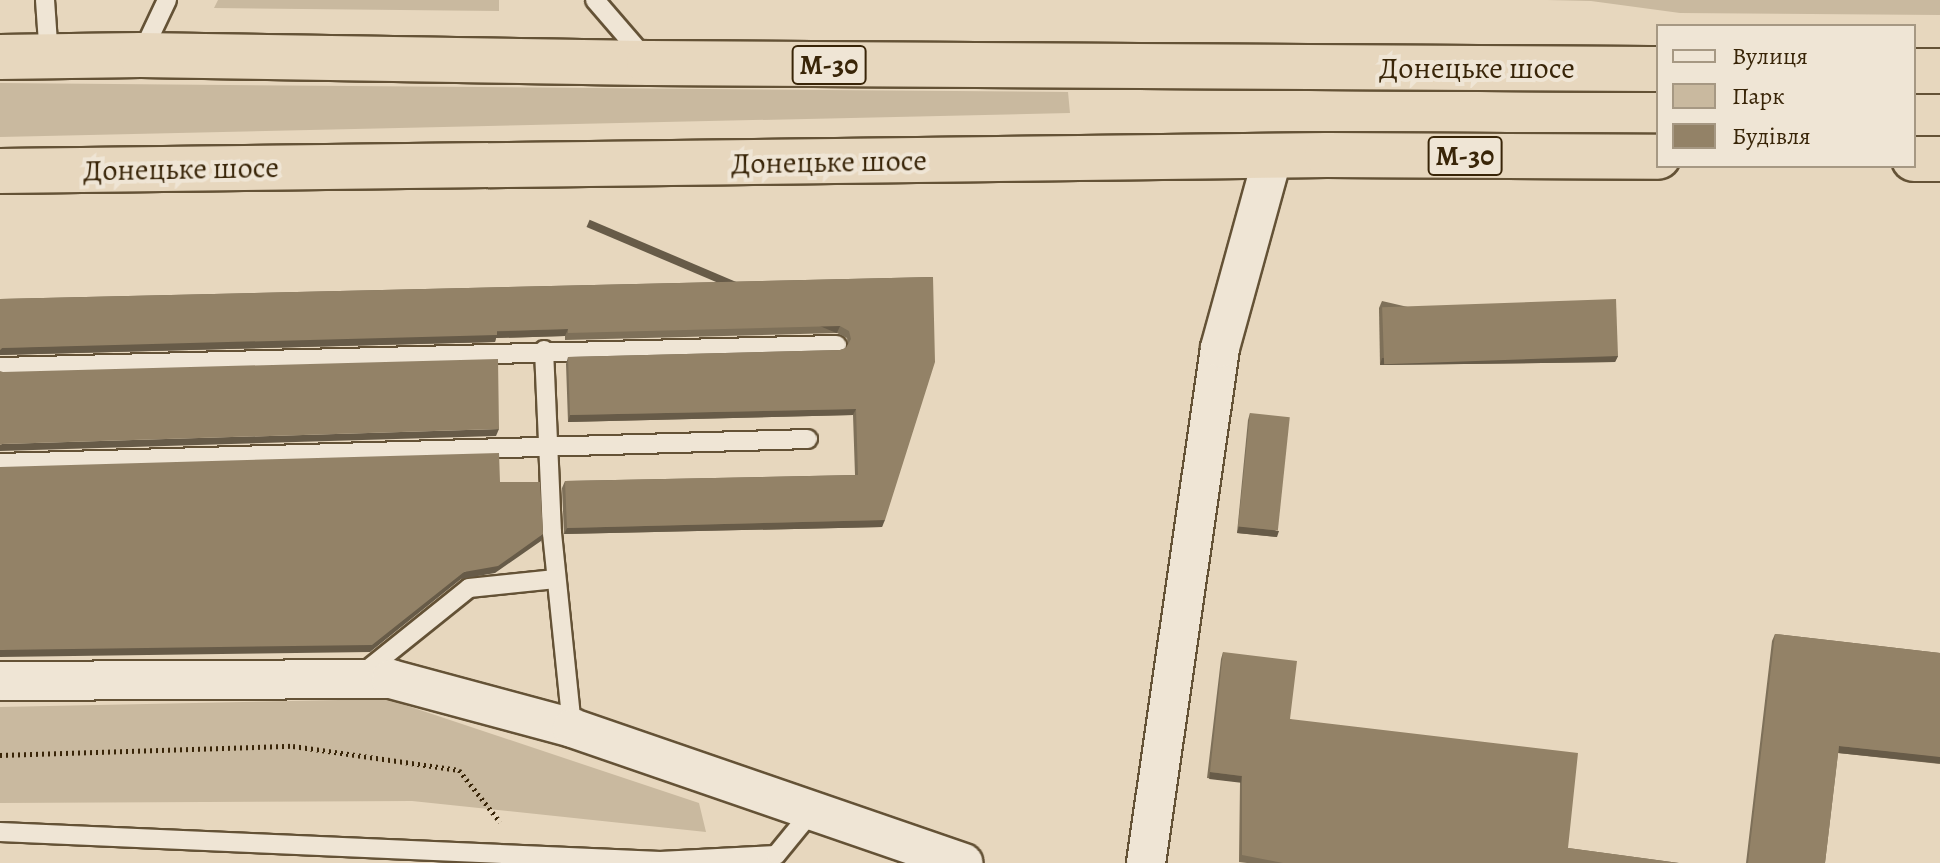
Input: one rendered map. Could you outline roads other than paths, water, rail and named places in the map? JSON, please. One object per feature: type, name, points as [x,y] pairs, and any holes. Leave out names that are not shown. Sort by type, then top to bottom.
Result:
[{"type":"highway","name":"Донецьке шосе","points":[[0,57],[141,55],[649,63],[1656,69]]},
{"type":"highway","points":[[1916,71],[1940,71]]},
{"type":"highway","name":"Донецьке шосе","points":[[0,171],[1273,156],[1656,157]]},
{"type":"highway","points":[[1916,159],[1940,159]]},
{"type":"street","points":[[1146,863],[1220,348],[1273,156]]},
{"type":"street","points":[[0,681],[391,679],[572,728],[963,863]]},
{"type":"lane","points":[[45,0],[49,57]]},
{"type":"lane","points":[[141,55],[167,0]]},
{"type":"lane","points":[[595,0],[649,63]]},
{"type":"lane","points":[[0,367],[544,350],[837,345]]},
{"type":"lane","points":[[544,350],[556,579],[572,728]]},
{"type":"lane","points":[[0,463],[808,439]]},
{"type":"lane","points":[[357,679],[469,588],[556,579]]},
{"type":"lane","points":[[0,832],[528,857],[660,861],[778,859],[812,811]]}]
